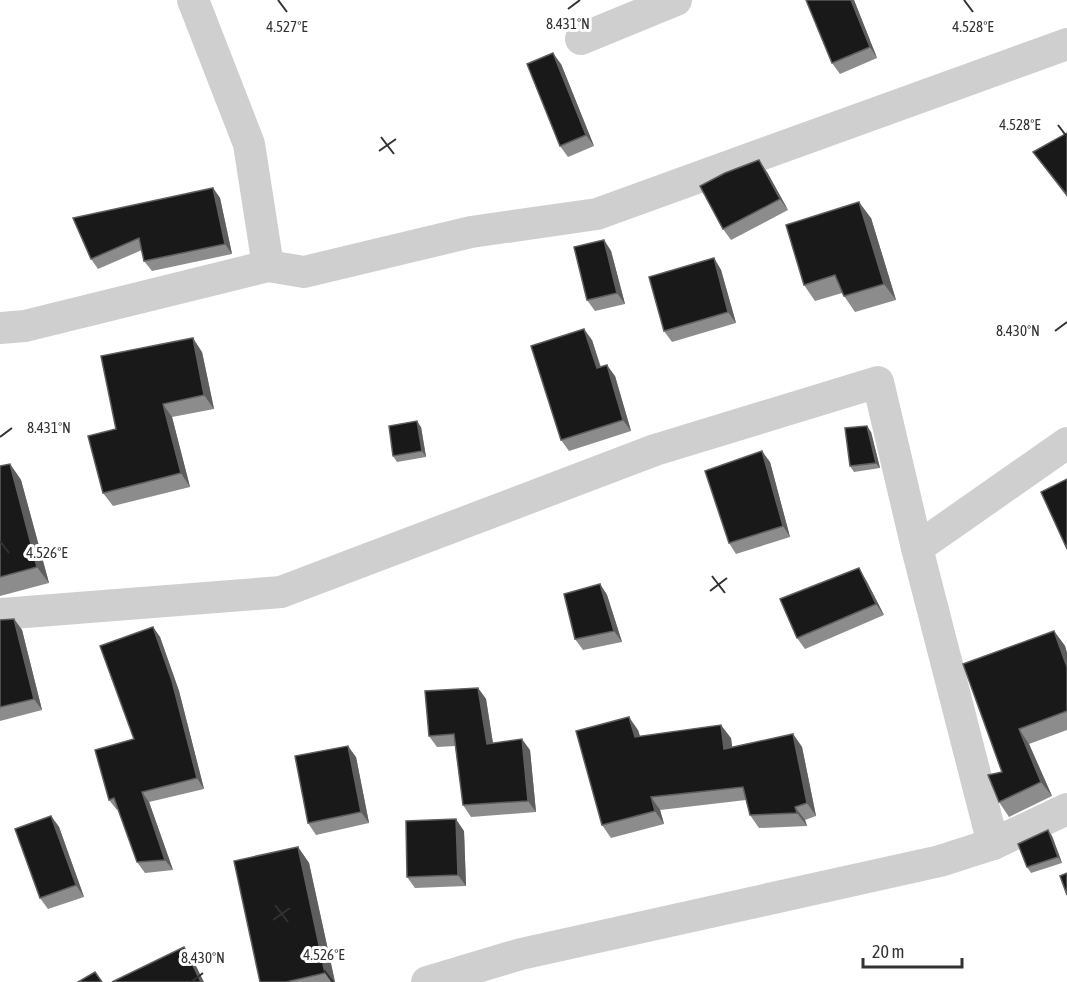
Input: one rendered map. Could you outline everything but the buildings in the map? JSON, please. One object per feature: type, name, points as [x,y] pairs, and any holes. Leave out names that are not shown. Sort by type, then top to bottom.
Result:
[{"type":"street","points":[[193,0],[249,144],[268,266]]},
{"type":"street","points":[[581,39],[676,0]]},
{"type":"street","points":[[0,328],[25,326],[268,266],[303,272],[471,232],[597,214],[1067,44]]},
{"type":"street","points":[[0,614],[281,592],[655,450],[878,382],[917,548],[993,844]]},
{"type":"street","points":[[917,548],[1067,443]]},
{"type":"street","points":[[427,982],[521,954],[940,861],[993,844],[1067,809]]}]
